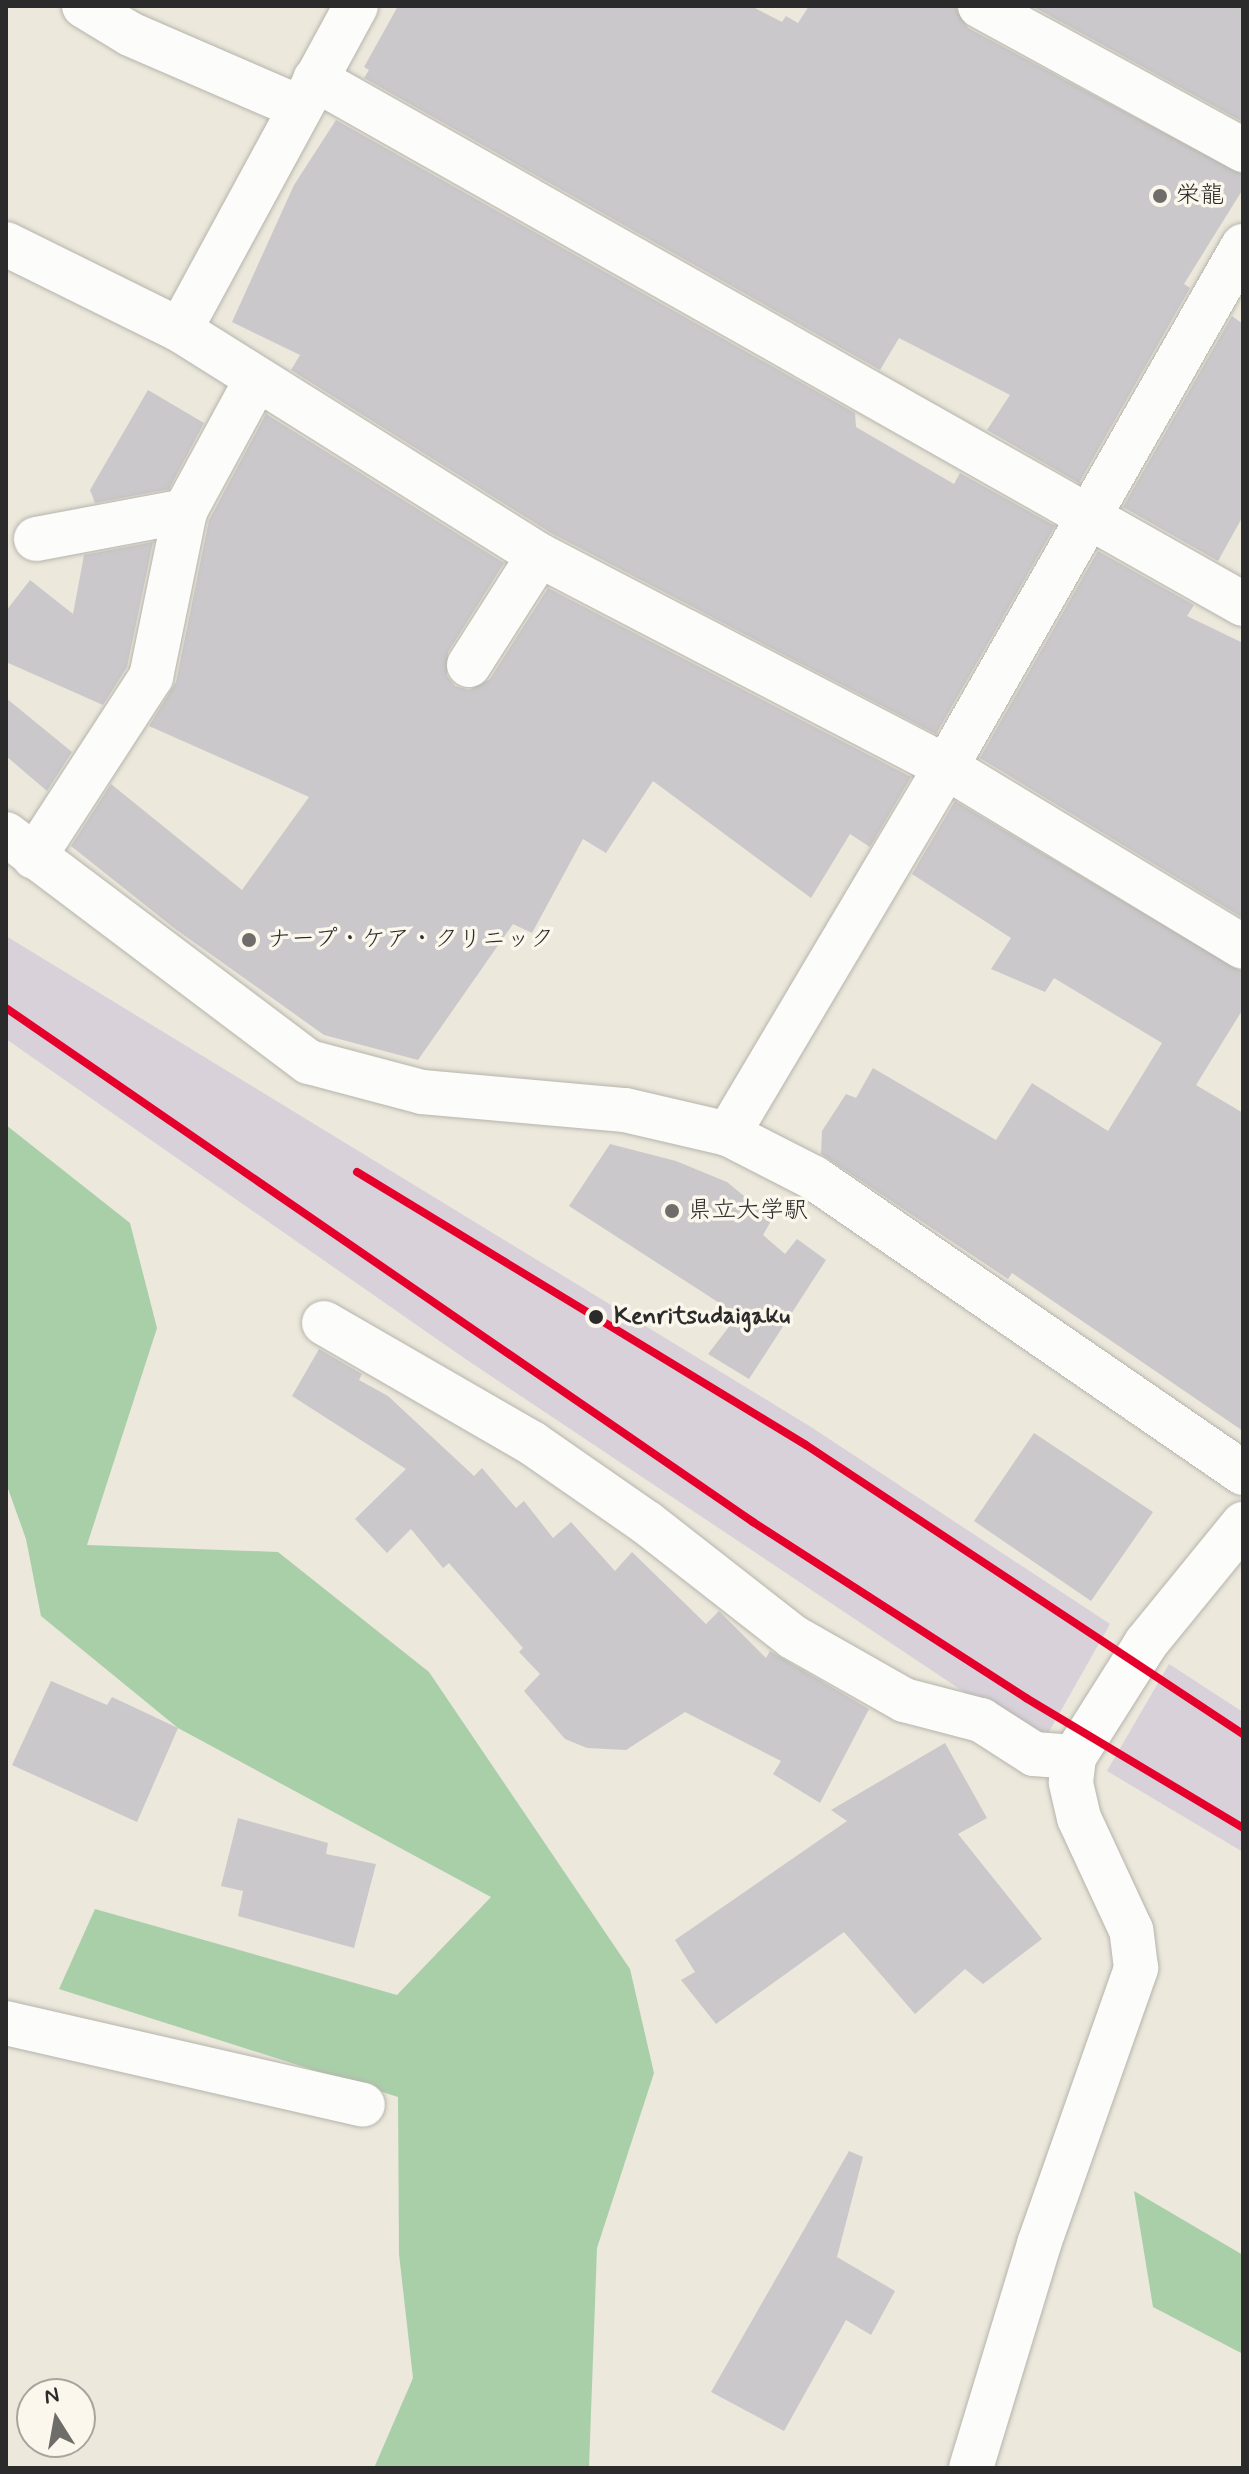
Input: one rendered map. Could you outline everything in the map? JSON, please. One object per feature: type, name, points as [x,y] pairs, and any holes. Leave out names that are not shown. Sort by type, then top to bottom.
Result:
[{"type":"street","points":[[84,6],[130,34],[307,93],[1089,515],[1243,604]]},
{"type":"street","points":[[180,330],[356,6]]},
{"type":"street","points":[[980,6],[1243,150]]},
{"type":"street","points":[[6,244],[180,330],[255,382],[539,555],[946,767],[1243,947]]},
{"type":"street","points":[[728,1134],[946,767],[1243,246]]},
{"type":"street","points":[[255,382],[185,511],[151,677],[20,845],[309,1062],[422,1092],[625,1110],[728,1134],[814,1178],[1243,1473]]},
{"type":"street","points":[[36,539],[185,511]]},
{"type":"street","points":[[469,665],[539,555]]},
{"type":"street","points":[[324,1323],[532,1443],[807,1645],[904,1700],[981,1720],[1034,1754],[1074,1757]]},
{"type":"street","points":[[971,2468],[1039,2244],[1136,1968],[1126,1916],[1079,1818],[1071,1782],[1074,1757],[1146,1643],[1243,1524]]},
{"type":"street","points":[[6,2023],[363,2105]]},
{"type":"shaded area","points":[[6,936],[811,1427],[1110,1624],[1042,1744],[464,1358],[6,1039]]},
{"type":"shaded area","points":[[1169,1664],[1243,1712],[1243,1852],[1107,1771]]},
{"type":"green space","points":[[6,1125],[130,1223],[157,1328],[87,1545],[278,1552],[429,1672],[630,1969],[654,2073],[597,2248],[589,2468],[374,2468],[413,2378],[399,2254],[398,2097],[59,1989],[95,1909],[397,1995],[491,1897],[178,1728],[41,1616],[26,1539],[6,1483]]},
{"type":"green space","points":[[1134,2191],[1243,2255],[1243,2354],[1153,2307]]},
{"type":"building","points":[[398,6],[751,6],[782,22],[786,16],[798,23],[809,6],[955,6],[968,28],[1243,175],[1243,189],[1184,284],[1190,288],[1079,483],[987,430],[1010,395],[899,338],[880,370],[364,78],[369,70],[364,67]]},
{"type":"building","points":[[1032,6],[1243,6],[1243,122]]},
{"type":"building","points":[[336,120],[855,413],[856,427],[954,484],[960,473],[1055,526],[936,734],[551,533],[291,370],[300,355],[232,322],[294,185]]},
{"type":"building","points":[[1232,316],[1243,324],[1243,516],[1218,561],[1123,507]]},
{"type":"building","points":[[148,390],[204,423],[169,489],[95,503],[90,490]]},
{"type":"building","points":[[266,414],[504,563],[448,652],[447,676],[455,686],[469,690],[490,679],[548,588],[911,777],[870,847],[850,834],[811,898],[653,781],[606,853],[583,839],[532,933],[513,924],[418,1060],[324,1035],[174,928],[71,846],[111,784],[242,890],[309,797],[149,726],[176,682],[209,520]]},
{"type":"building","points":[[153,542],[127,667],[103,705],[6,662],[6,611],[30,580],[73,614],[84,555]]},
{"type":"building","points":[[1098,551],[1194,605],[1187,616],[1243,643],[1243,918],[980,758]]},
{"type":"building","points":[[6,698],[72,752],[47,791],[6,756]]},
{"type":"building","points":[[955,801],[1243,972],[1243,1009],[1196,1085],[1243,1113],[1243,1431],[1012,1273],[1008,1279],[821,1154],[822,1131],[846,1094],[856,1098],[873,1068],[996,1140],[1032,1083],[1108,1131],[1162,1043],[1054,978],[1045,992],[991,969],[1011,938],[912,874]]},
{"type":"building","name":"県立大学駅","points":[[610,1144],[676,1161],[727,1182],[772,1219],[763,1235],[785,1254],[797,1239],[826,1260],[749,1379],[708,1354],[738,1315],[569,1206]]},
{"type":"building","points":[[319,1349],[362,1374],[359,1380],[388,1396],[474,1476],[482,1468],[516,1508],[524,1501],[553,1538],[571,1522],[615,1571],[632,1552],[706,1624],[719,1611],[766,1658],[770,1651],[869,1709],[820,1803],[773,1774],[781,1761],[685,1712],[626,1750],[587,1748],[565,1739],[524,1691],[540,1674],[519,1652],[523,1648],[449,1563],[443,1568],[411,1529],[387,1553],[355,1519],[406,1469],[292,1396]]},
{"type":"building","points":[[1034,1433],[1153,1512],[1091,1601],[974,1521]]},
{"type":"building","points":[[51,1681],[107,1705],[112,1697],[178,1728],[137,1822],[12,1765]]},
{"type":"building","points":[[945,1743],[987,1818],[958,1834],[1042,1939],[983,1984],[965,1969],[915,2014],[844,1932],[716,2024],[681,1980],[695,1972],[675,1940],[847,1821],[831,1810]]},
{"type":"building","points":[[238,1818],[328,1843],[326,1854],[376,1864],[354,1948],[238,1916],[243,1891],[221,1886]]},
{"type":"building","points":[[849,2151],[863,2157],[837,2257],[895,2291],[871,2335],[846,2320],[784,2431],[711,2392]]},
{"type":"transit line","points":[[6,1008],[753,1522],[1026,1698],[1243,1828]]},
{"type":"transit line","points":[[357,1172],[806,1445],[1243,1734]]},
{"type":"place","name":"栄龍","points":[[1160,196]]},
{"type":"place","name":"ナープ・ケア・クリニック","points":[[249,940]]},
{"type":"place","name":"県立大学駅","points":[[672,1211]]},
{"type":"place","name":"Kenritsudaigaku","points":[[596,1317]]}]
